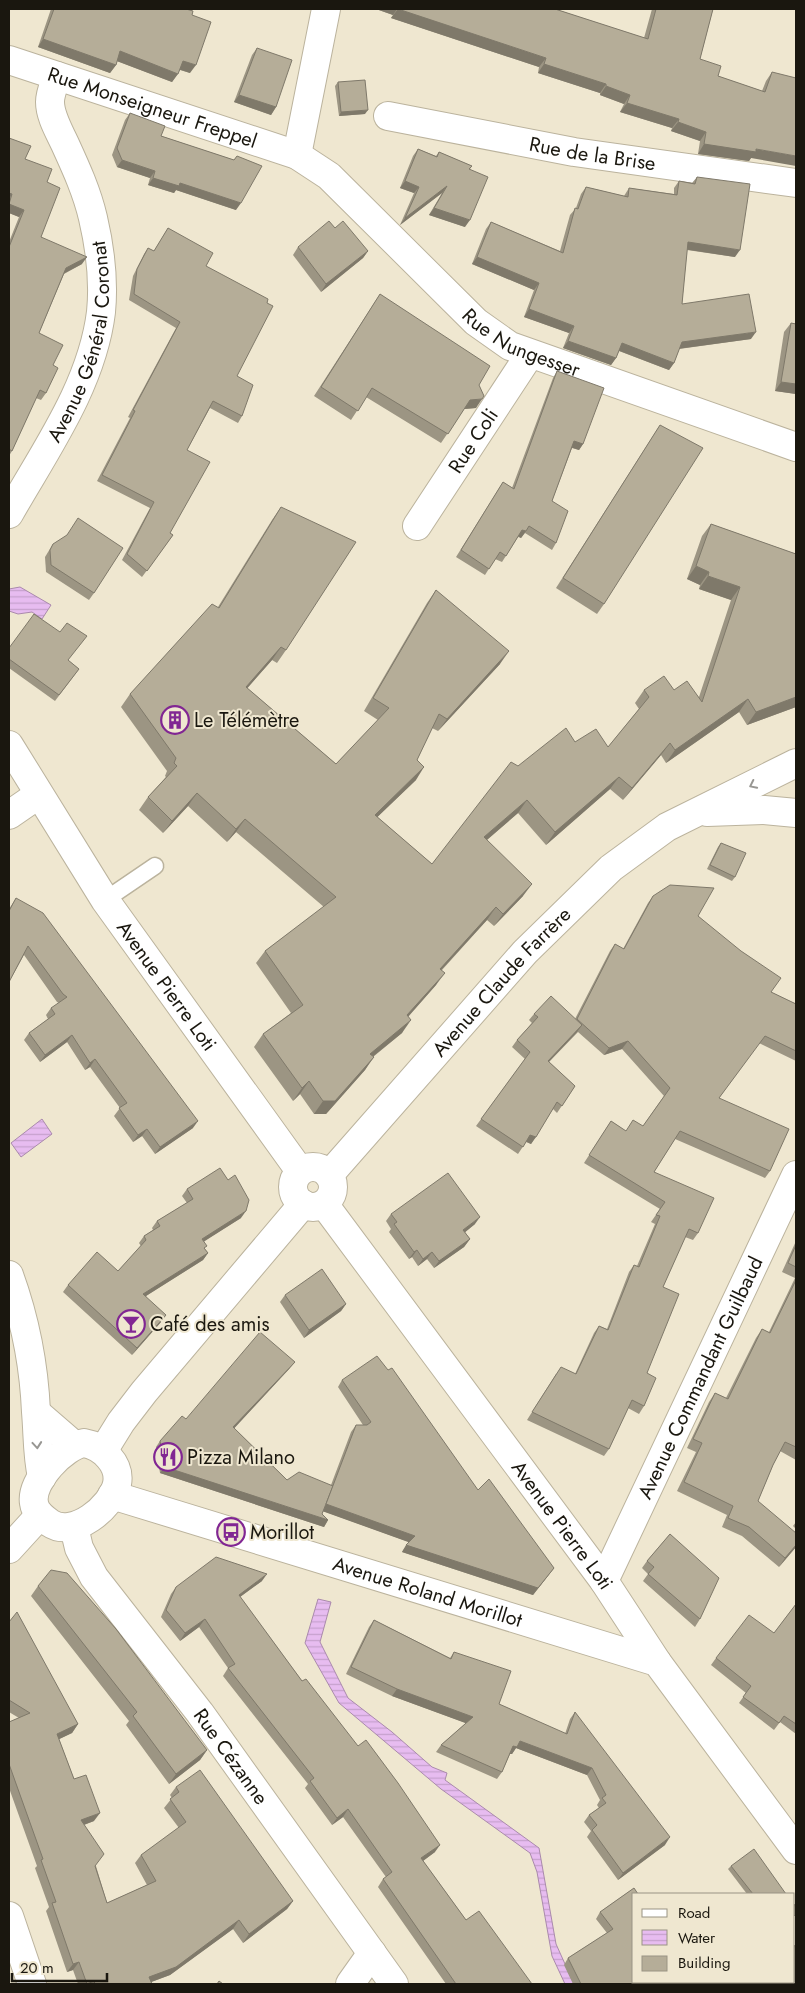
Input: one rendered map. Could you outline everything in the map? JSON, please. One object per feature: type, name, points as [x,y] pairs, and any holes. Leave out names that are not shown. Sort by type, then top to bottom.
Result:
[{"type":"street","points":[[297,155],[326,9]]},
{"type":"street","name":"Rue Monseigneur Freppel","points":[[9,60],[297,155]]},
{"type":"street","name":"Avenue Général Coronat","points":[[9,514],[65,414],[81,381],[93,346],[101,312],[102,273],[93,219],[80,179],[51,108],[51,94],[57,76]]},
{"type":"street","name":"Rue de la Brise","points":[[388,116],[574,152],[796,183]]},
{"type":"street","name":"Rue Nungesser","points":[[297,155],[329,176],[476,322],[499,340],[530,354],[796,447]]},
{"type":"street","name":"Rue Coli","points":[[417,526],[530,354]]},
{"type":"street","points":[[9,745],[38,795],[9,816]]},
{"type":"street","name":"Avenue Claude Farrère","points":[[330,1175],[525,952],[622,859],[667,827],[796,763]]},
{"type":"street","name":"Avenue Pierre Loti","points":[[38,795],[105,900],[300,1171]]},
{"type":"street","name":"Avenue Claude Farrère","points":[[695,813],[764,810],[796,813]]},
{"type":"street","points":[[103,1451],[127,1413],[144,1392],[314,1204],[332,1194],[334,1187],[330,1175],[325,1170],[312,1167],[300,1171],[296,1176],[293,1189],[295,1196],[314,1204]]},
{"type":"street","name":"Avenue Commandant Guilbaud","points":[[604,1581],[796,1175]]},
{"type":"street","name":"Avenue Pierre Loti","points":[[314,1204],[604,1581],[657,1662],[796,1850]]},
{"type":"street","points":[[9,1275],[28,1342],[36,1413],[36,1443],[42,1477]]},
{"type":"street","points":[[36,1413],[74,1444],[89,1444],[103,1451],[116,1469],[117,1483],[112,1495],[84,1524],[62,1528],[53,1525],[40,1516],[34,1504],[34,1492],[42,1477],[56,1459],[74,1444]]},
{"type":"street","name":"Avenue Roland Morillot","points":[[112,1495],[657,1662]]},
{"type":"street","points":[[9,1550],[40,1516]]},
{"type":"street","name":"Rue Cézanne","points":[[74,1527],[79,1548],[97,1581],[200,1713],[394,1984]]},
{"type":"street","points":[[9,1916],[32,1984]]},
{"type":"street","points":[[350,1984],[372,1953]]},
{"type":"lane","points":[[105,900],[155,866]]},
{"type":"water","points":[[20,587],[51,605],[42,619],[32,612],[18,614],[9,611],[9,589]]},
{"type":"water","points":[[42,1119],[52,1134],[21,1157],[11,1143]]},
{"type":"water","points":[[318,1599],[331,1602],[320,1642],[348,1698],[392,1732],[432,1767],[447,1773],[445,1780],[539,1848],[556,1944],[574,1984],[565,1984],[552,1956],[537,1872],[530,1853],[441,1789],[339,1703],[305,1643]]},
{"type":"building","points":[[54,9],[186,9],[193,11],[192,15],[211,22],[196,65],[183,61],[178,74],[120,51],[116,65],[43,39]]},
{"type":"building","points":[[398,9],[555,9],[648,39],[656,9],[713,9],[700,59],[721,66],[718,76],[765,92],[772,72],[796,78],[796,156],[756,149],[756,152],[704,144],[706,132],[678,122],[679,119],[627,103],[630,95],[606,86],[606,84],[544,64],[546,58]]},
{"type":"building","points":[[257,48],[292,60],[276,107],[239,95]]},
{"type":"building","points":[[365,80],[368,110],[341,112],[338,82]]},
{"type":"building","points":[[130,113],[165,126],[161,136],[234,160],[237,156],[262,166],[241,203],[180,183],[179,186],[153,178],[155,171],[122,160],[117,148]]},
{"type":"building","points":[[9,138],[31,146],[25,159],[52,169],[47,182],[60,188],[41,237],[87,257],[66,268],[39,333],[63,345],[53,365],[58,368],[46,393],[40,390],[12,451],[9,449],[9,247],[24,210],[9,204],[12,194],[9,193]]},
{"type":"building","points":[[418,149],[437,157],[439,152],[472,166],[469,169],[488,177],[470,220],[434,208],[447,186],[405,218],[419,187],[405,181]]},
{"type":"building","points":[[697,177],[750,184],[740,250],[688,242],[682,304],[749,294],[756,332],[682,342],[674,363],[622,343],[616,358],[568,341],[574,326],[529,309],[539,283],[477,257],[491,222],[563,253],[575,208],[578,209],[586,187],[628,197],[629,188],[677,195],[679,181],[695,184]]},
{"type":"building","points":[[329,221],[335,228],[343,221],[368,251],[326,284],[298,247]]},
{"type":"building","points":[[168,228],[213,253],[206,266],[268,299],[267,303],[273,306],[237,376],[253,385],[242,416],[213,401],[187,450],[210,462],[170,533],[173,535],[147,571],[127,554],[154,502],[102,475],[135,411],[133,410],[180,322],[134,294],[137,269],[148,248],[154,251]]},
{"type":"building","points":[[380,294],[490,366],[479,385],[484,396],[482,399],[470,400],[448,434],[372,388],[358,411],[321,387]]},
{"type":"building","points":[[791,323],[796,324],[796,384],[781,382]]},
{"type":"building","points":[[557,371],[604,388],[583,444],[574,441],[552,501],[568,511],[556,543],[529,526],[526,531],[522,530],[506,556],[500,552],[489,569],[461,550],[503,482],[514,489]]},
{"type":"building","points":[[660,425],[703,448],[604,604],[563,578]]},
{"type":"building","points":[[281,507],[356,542],[286,650],[281,647],[246,687],[336,764],[389,708],[373,698],[436,590],[509,651],[447,719],[439,714],[417,760],[424,767],[375,815],[432,864],[511,762],[518,766],[566,728],[575,742],[596,729],[608,747],[649,697],[644,690],[664,676],[674,690],[687,681],[702,702],[740,587],[708,576],[709,572],[696,566],[711,524],[796,554],[796,697],[756,712],[748,699],[675,750],[670,743],[632,788],[619,777],[555,832],[527,800],[484,837],[532,884],[503,914],[496,907],[440,969],[445,973],[407,1015],[411,1020],[370,1054],[374,1057],[335,1101],[323,1101],[309,1081],[302,1088],[263,1034],[303,1005],[265,951],[336,897],[245,819],[236,829],[197,793],[172,821],[148,797],[177,766],[174,763],[176,758],[130,694],[212,604],[219,608]]},
{"type":"building","points":[[78,518],[123,548],[94,593],[51,565],[50,550],[53,544],[67,535]]},
{"type":"building","points":[[34,614],[60,632],[67,623],[87,636],[68,660],[79,669],[59,695],[9,659],[9,648]]},
{"type":"building","points":[[721,843],[746,853],[735,877],[710,865]]},
{"type":"building","points":[[670,885],[714,888],[698,916],[741,951],[781,978],[771,992],[796,1004],[796,1051],[765,1036],[719,1098],[789,1129],[770,1171],[680,1131],[654,1172],[714,1198],[698,1233],[689,1229],[663,1287],[679,1294],[647,1373],[656,1378],[644,1406],[632,1400],[609,1449],[532,1412],[561,1367],[576,1374],[599,1326],[608,1330],[634,1265],[639,1267],[660,1216],[656,1215],[665,1202],[589,1155],[611,1121],[626,1131],[633,1120],[643,1126],[670,1088],[628,1041],[609,1048],[577,1019],[615,944],[624,949],[653,896]]},
{"type":"building","points":[[16,898],[43,913],[198,1121],[160,1147],[147,1129],[138,1135],[119,1108],[127,1103],[95,1059],[90,1063],[72,1035],[45,1055],[29,1033],[55,1014],[51,1008],[67,997],[28,946],[9,982],[9,911]]},
{"type":"building","points":[[551,996],[582,1025],[548,1061],[575,1086],[562,1106],[557,1102],[536,1137],[530,1135],[523,1147],[481,1119],[530,1052],[517,1040],[538,1017],[534,1014]]},
{"type":"building","points":[[220,1168],[228,1180],[235,1175],[249,1200],[246,1211],[202,1239],[207,1246],[204,1248],[208,1253],[143,1294],[166,1315],[137,1348],[68,1285],[97,1252],[118,1271],[146,1240],[144,1236],[160,1226],[157,1221],[193,1199],[187,1189]]},
{"type":"building","points":[[448,1173],[480,1217],[463,1230],[470,1239],[439,1261],[432,1252],[423,1259],[417,1250],[414,1252],[394,1224],[397,1222],[391,1214]]},
{"type":"building","points":[[796,1245],[796,1267],[788,1263]]},
{"type":"building","points":[[322,1269],[346,1304],[309,1330],[285,1295]]},
{"type":"building","points":[[796,1280],[796,1447],[785,1442],[758,1501],[796,1533],[796,1545],[785,1558],[749,1527],[728,1518],[733,1506],[684,1482],[702,1443],[693,1439],[715,1393],[728,1399],[762,1329],[770,1333]]},
{"type":"building","points":[[260,1332],[295,1362],[233,1427],[287,1480],[299,1472],[333,1486],[322,1514],[328,1520],[165,1467],[160,1441],[182,1416],[186,1419]]},
{"type":"building","points":[[377,1356],[388,1370],[392,1368],[478,1490],[489,1479],[554,1568],[538,1588],[406,1545],[415,1536],[326,1504],[356,1425],[367,1425],[371,1422],[342,1380]]},
{"type":"building","points":[[670,1534],[719,1578],[700,1619],[648,1574],[654,1567],[647,1561]]},
{"type":"building","points":[[216,1557],[267,1574],[239,1595],[302,1681],[306,1679],[358,1746],[366,1740],[398,1783],[440,1845],[421,1858],[466,1920],[479,1911],[532,1984],[456,1984],[383,1879],[392,1872],[348,1809],[337,1818],[310,1781],[314,1778],[228,1668],[235,1664],[205,1619],[185,1633],[166,1610],[176,1587]]},
{"type":"building","points":[[51,1570],[67,1573],[116,1629],[207,1750],[176,1774],[133,1716],[137,1712],[38,1586]]},
{"type":"building","points":[[796,1604],[796,1724],[784,1716],[779,1723],[743,1697],[751,1686],[716,1658],[749,1615],[774,1633]]},
{"type":"building","points":[[17,1612],[78,1724],[57,1734],[74,1779],[86,1775],[100,1813],[81,1820],[104,1854],[95,1866],[107,1903],[156,1881],[141,1855],[186,1822],[170,1799],[179,1792],[176,1787],[200,1770],[293,1901],[249,1934],[239,1920],[176,1967],[149,1977],[152,1984],[95,1984],[94,1981],[87,1984],[79,1962],[73,1964],[52,1903],[56,1902],[41,1860],[43,1859],[9,1764],[9,1722],[30,1713],[9,1700],[9,1622]]},
{"type":"building","points":[[374,1620],[451,1659],[454,1652],[511,1671],[499,1704],[567,1734],[575,1712],[670,1837],[623,1873],[592,1830],[597,1825],[589,1815],[606,1803],[602,1798],[606,1795],[592,1768],[520,1741],[517,1747],[513,1746],[502,1772],[441,1745],[473,1717],[397,1689],[351,1667]]},
{"type":"building","points":[[754,1849],[785,1893],[752,1893],[731,1866]]},
{"type":"building","points":[[634,1888],[637,1893],[632,1893],[632,1983],[673,1983],[581,1984],[568,1958],[613,1929],[600,1912]]},
{"type":"building","points":[[795,1947],[796,1984],[764,1984],[795,1983]]},
{"type":"place","name":"Le Télémètre","points":[[175,720]]},
{"type":"place","name":"Café des amis","points":[[131,1324]]},
{"type":"place","name":"Pizza Milano","points":[[168,1457]]},
{"type":"place","name":"Morillot","points":[[231,1532]]}]
